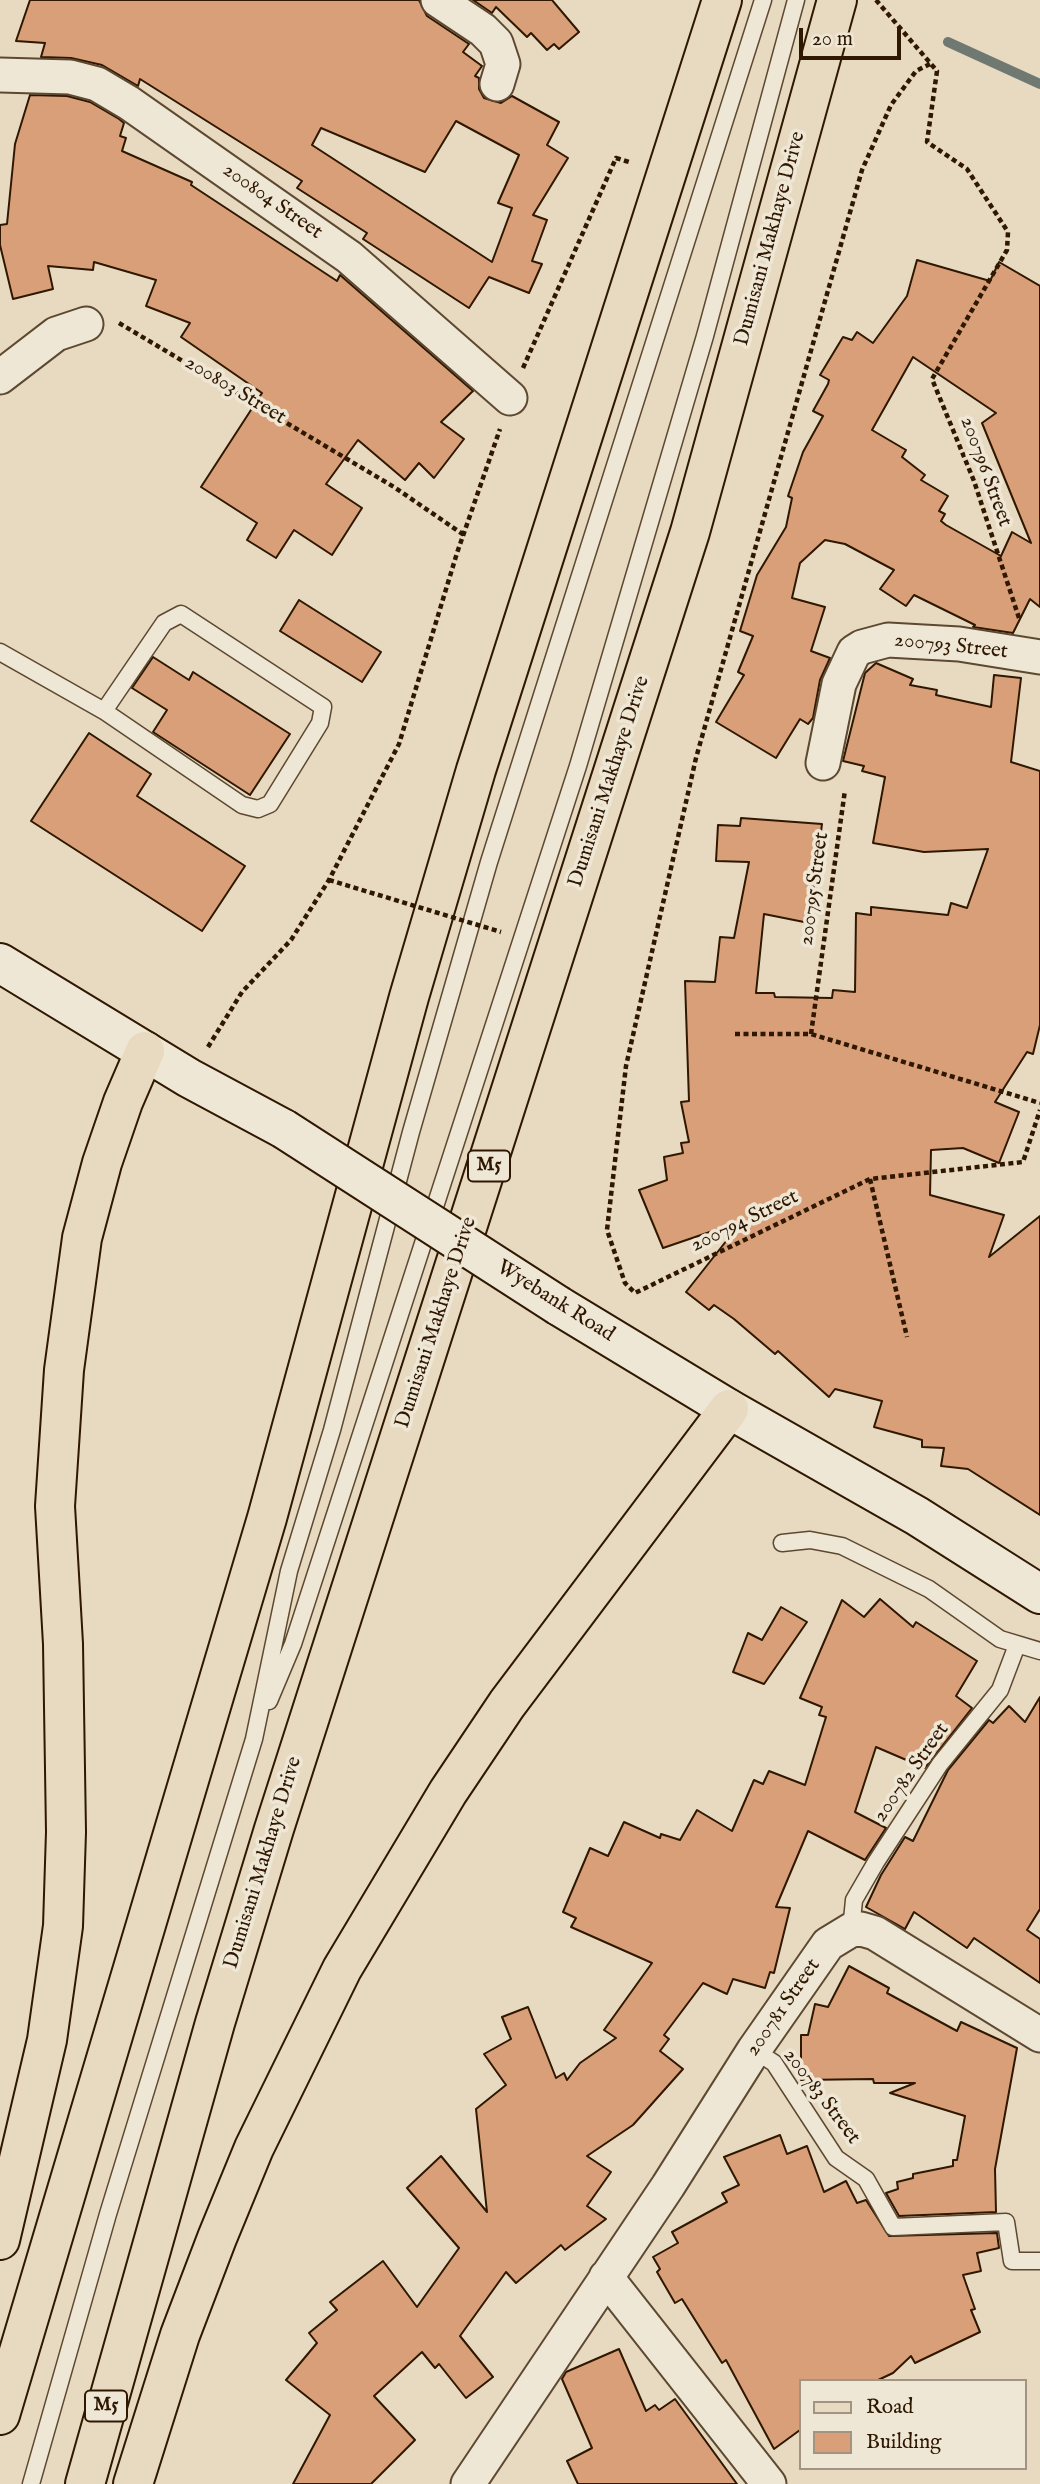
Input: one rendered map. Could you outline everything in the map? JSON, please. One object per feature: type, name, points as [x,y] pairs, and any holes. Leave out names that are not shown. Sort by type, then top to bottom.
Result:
[{"type":"main road","points":[[0,2415],[267,1518],[409,997],[476,770],[722,0]]},
{"type":"main road","name":"Dumisani Makhaye Drive","points":[[85,2484],[188,2116],[270,1842],[690,532],[836,0]]},
{"type":"main road","points":[[0,2239],[47,2040],[63,1926],[66,1832],[63,1644],[55,1506],[64,1370],[86,1226],[122,1102],[145,1051]]},
{"type":"main road","points":[[133,2484],[180,2335],[217,2238],[254,2148],[342,1969],[448,1792],[507,1704],[729,1409]]},
{"type":"street","points":[[438,0],[483,30],[496,43],[503,64],[497,83]]},
{"type":"street","name":"200804 Street","points":[[0,75],[70,77],[97,84],[130,103],[349,257],[510,398]]},
{"type":"street","points":[[0,377],[56,334],[86,324]]},
{"type":"street","name":"200793 Street","points":[[824,763],[839,684],[854,652],[862,647],[888,640],[959,644],[1035,656]]},
{"type":"street","name":"Wyebank Road","points":[[0,963],[189,1078],[284,1129],[559,1306],[729,1409],[917,1516],[1040,1594]]},
{"type":"street","points":[[851,1930],[875,1933],[1040,2035]]},
{"type":"street","name":"200781 Street","points":[[468,2484],[754,2050],[828,1944],[851,1930]]},
{"type":"street","points":[[606,2277],[769,2484]]},
{"type":"lane","points":[[254,1739],[289,1571],[332,1430],[411,1132],[489,862],[763,0]]},
{"type":"lane","points":[[31,2484],[108,2214],[254,1739],[293,1644],[578,766],[705,336],[796,0]]},
{"type":"lane","points":[[0,652],[104,711],[242,805],[258,809],[270,804],[320,723],[323,707],[198,622],[181,614],[164,623],[104,711]]},
{"type":"lane","points":[[782,1543],[810,1540],[842,1546],[929,1589],[1000,1639],[1040,1651]]},
{"type":"lane","name":"200782 Street","points":[[851,1930],[854,1900],[876,1862],[940,1764],[1000,1690],[1017,1645]]},
{"type":"lane","name":"200783 Street","points":[[754,2050],[774,2063],[836,2158],[866,2179],[893,2227],[1006,2222],[1012,2261],[1040,2262]]},
{"type":"path","points":[[876,0],[930,64]]},
{"type":"path","name":"200796 Street","points":[[930,64],[937,71],[927,142],[967,169],[1008,232],[1007,250],[932,379],[974,481],[1035,656]]},
{"type":"path","name":"200794 Street","points":[[930,64],[916,71],[891,105],[862,170],[696,758],[626,1066],[607,1230],[625,1283],[635,1293],[870,1179],[1023,1162],[1040,1110]]},
{"type":"path","points":[[189,1078],[242,992],[291,940],[329,880],[399,744],[510,398],[613,164]]},
{"type":"path","name":"200803 Street","points":[[86,324],[113,320],[136,332],[394,487],[464,535]]},
{"type":"path","name":"200795 Street","points":[[811,1034],[847,772],[824,763]]},
{"type":"path","points":[[329,880],[501,932]]},
{"type":"path","points":[[735,1034],[811,1034],[1040,1102]]},
{"type":"path","points":[[870,1179],[906,1337]]},
{"type":"building","points":[[30,0],[419,0],[427,16],[469,44],[463,52],[482,66],[475,76],[479,78],[479,89],[484,98],[501,103],[512,96],[559,122],[547,145],[568,158],[533,215],[547,220],[532,261],[542,264],[529,293],[489,277],[469,308],[363,239],[367,233],[297,188],[302,181],[140,79],[138,86],[102,65],[71,58],[41,57],[45,43],[16,41]],"holes":[[[456,121],[519,155],[498,203],[512,208],[492,262],[312,145],[321,128],[425,172]]]},
{"type":"building","points":[[473,0],[552,0],[579,32],[559,49],[554,44],[547,50],[531,33],[527,37],[496,7],[492,13]]},
{"type":"building","points":[[30,95],[67,96],[90,102],[119,119],[124,123],[120,136],[126,138],[122,151],[192,182],[191,185],[337,281],[340,275],[473,391],[441,422],[464,439],[434,478],[419,463],[405,480],[358,440],[326,484],[362,508],[332,555],[294,530],[276,558],[247,540],[257,523],[201,487],[262,393],[181,337],[190,323],[146,306],[156,280],[94,262],[93,270],[48,266],[53,289],[13,299],[0,245],[0,225],[7,224],[15,144]]},
{"type":"building","points":[[917,260],[990,281],[999,262],[1040,286],[1040,607],[1030,599],[1013,633],[973,627],[975,625],[914,595],[906,606],[880,589],[894,570],[845,544],[825,540],[800,563],[792,598],[825,607],[811,651],[830,658],[820,680],[813,718],[808,724],[800,719],[776,758],[716,722],[744,675],[738,672],[753,636],[740,631],[757,575],[786,527],[792,498],[788,496],[803,452],[823,416],[813,411],[829,380],[820,375],[843,337],[852,340],[857,332],[873,343],[907,296]],"holes":[[[913,357],[996,413],[982,423],[1031,543],[1012,532],[1001,556],[941,521],[945,514],[939,511],[948,496],[921,480],[925,475],[902,457],[906,450],[872,430]]]},
{"type":"building","points":[[299,600],[381,652],[362,682],[280,631]]},
{"type":"building","points":[[153,657],[189,680],[193,672],[290,734],[250,795],[153,732],[167,710],[132,688]]},
{"type":"building","points":[[876,663],[913,679],[910,685],[937,690],[936,695],[991,707],[994,675],[1021,678],[1011,762],[1040,771],[1040,1025],[1033,1054],[1027,1052],[995,1102],[1019,1112],[999,1163],[963,1148],[931,1150],[930,1195],[1004,1215],[989,1257],[1040,1216],[1040,1515],[968,1469],[941,1466],[944,1448],[922,1447],[922,1440],[874,1427],[882,1401],[835,1389],[829,1397],[778,1351],[775,1354],[714,1305],[709,1310],[686,1292],[742,1221],[663,1248],[639,1190],[667,1180],[664,1157],[683,1153],[681,1143],[689,1142],[681,1102],[689,1101],[685,981],[715,982],[720,937],[734,938],[749,862],[716,861],[718,825],[740,826],[741,818],[822,824],[809,923],[764,914],[756,993],[774,993],[775,997],[832,998],[833,990],[855,992],[856,913],[871,915],[871,907],[948,915],[951,903],[967,908],[988,849],[924,852],[873,843],[885,777],[862,771],[864,766],[843,761],[865,673]]},
{"type":"building","points":[[89,733],[151,774],[137,796],[245,866],[202,931],[31,821]]},
{"type":"building","points":[[880,1599],[913,1627],[916,1622],[977,1661],[956,1696],[972,1708],[925,1768],[876,1747],[855,1812],[886,1828],[865,1860],[808,1831],[776,1907],[790,1908],[774,1973],[770,1972],[765,1988],[733,1979],[727,1994],[703,1983],[664,2035],[669,2039],[660,2051],[683,2069],[633,2125],[587,2156],[611,2172],[587,2206],[606,2219],[565,2250],[561,2245],[516,2283],[506,2272],[460,2336],[493,2377],[466,2398],[439,2364],[435,2368],[422,2352],[374,2396],[415,2440],[371,2484],[293,2484],[330,2415],[286,2380],[317,2343],[309,2333],[337,2310],[330,2302],[383,2261],[417,2307],[459,2248],[407,2188],[441,2156],[487,2212],[476,2109],[506,2085],[484,2054],[511,2039],[502,2017],[528,2007],[556,2078],[564,2073],[567,2080],[580,2063],[616,2038],[604,2030],[652,1963],[571,1927],[576,1918],[563,1912],[590,1848],[608,1856],[624,1822],[660,1838],[661,1834],[680,1840],[697,1810],[732,1831],[754,1780],[763,1784],[769,1771],[805,1785],[826,1717],[819,1715],[822,1707],[800,1698],[842,1600],[864,1617]]},
{"type":"building","points":[[781,1607],[807,1622],[764,1684],[733,1672],[748,1633],[762,1640]]},
{"type":"building","points":[[1040,1697],[1040,1909],[1027,1930],[1040,1939],[1040,1983],[974,1938],[967,1948],[914,1912],[905,1929],[866,1907],[881,1875],[905,1837],[913,1841],[948,1770],[989,1720],[993,1723],[1009,1706],[1025,1722]]},
{"type":"building","points":[[849,1966],[889,1988],[887,1993],[957,2031],[961,2022],[1017,2048],[995,2169],[996,2212],[899,2216],[886,2193],[898,2189],[897,2182],[913,2178],[913,2174],[953,2166],[953,2160],[957,2160],[965,2116],[890,2093],[915,2083],[874,2083],[873,2079],[801,2080],[801,2035],[808,2035],[815,2004],[828,2007]]},
{"type":"building","points":[[780,2135],[787,2154],[807,2146],[824,2192],[846,2181],[857,2203],[866,2200],[889,2236],[997,2233],[999,2248],[977,2253],[981,2271],[963,2275],[975,2309],[971,2310],[980,2332],[915,2363],[911,2356],[893,2373],[880,2379],[799,2379],[799,2431],[774,2449],[726,2360],[722,2363],[682,2299],[675,2303],[657,2272],[660,2269],[653,2257],[678,2243],[672,2232],[727,2202],[722,2193],[739,2185],[724,2157]]},
{"type":"building","points":[[619,2349],[646,2411],[655,2405],[659,2410],[675,2399],[737,2484],[578,2484],[567,2461],[592,2448],[562,2379],[566,2372]]},
{"type":"waterway","points":[[948,42],[1040,84]]}]
